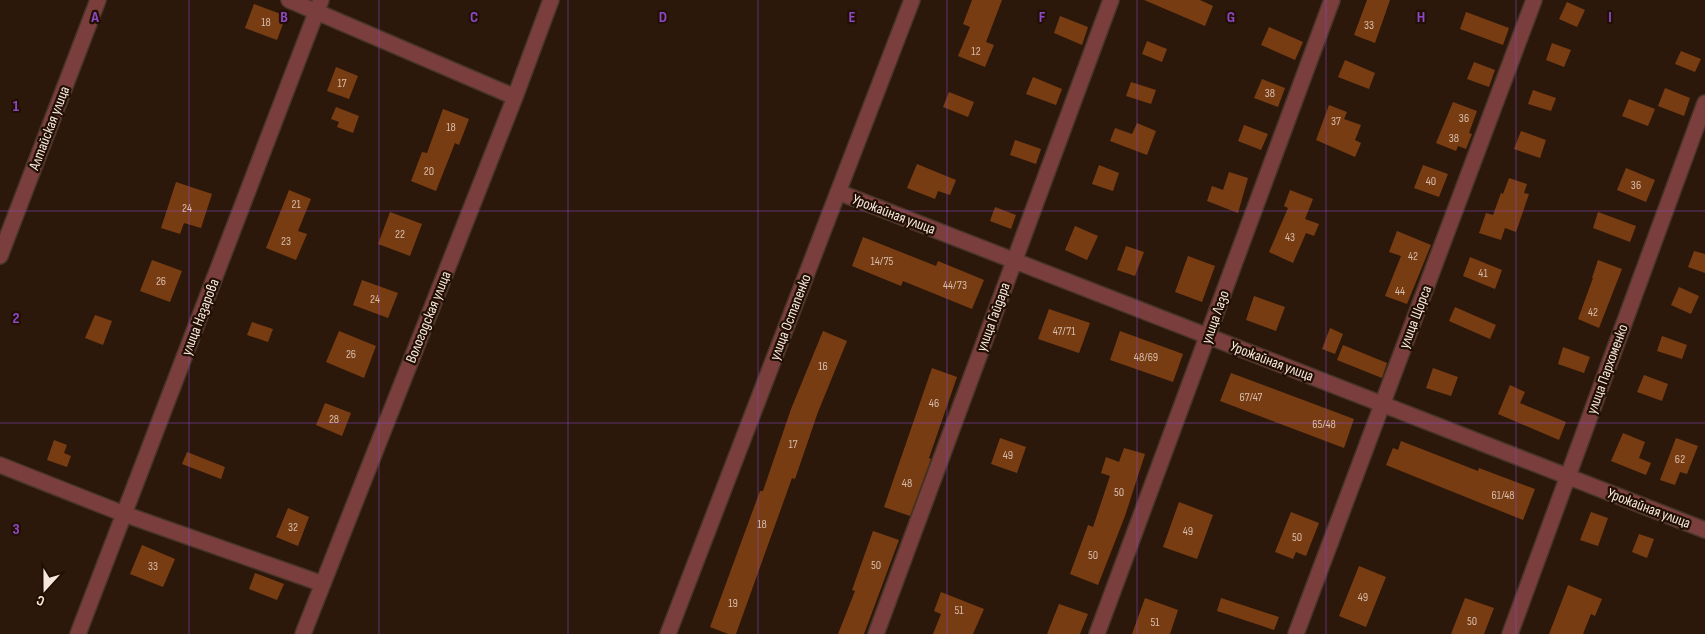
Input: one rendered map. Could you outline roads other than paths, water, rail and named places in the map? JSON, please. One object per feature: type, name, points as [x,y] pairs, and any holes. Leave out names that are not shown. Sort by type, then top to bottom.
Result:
[{"type":"street","name":"Алтайская улица","points":[[0,256],[98,0]]},
{"type":"street","points":[[289,0],[319,6],[515,96]]},
{"type":"street","name":"Вологодская улица","points":[[303,634],[552,0]]},
{"type":"street","name":"улица Остапенко","points":[[668,634],[912,0]]},
{"type":"street","name":"улица Гайдара","points":[[876,634],[1111,0]]},
{"type":"street","name":"улица Лазо","points":[[1097,634],[1332,0]]},
{"type":"street","name":"улица Щорса","points":[[1296,634],[1534,0]]},
{"type":"street","name":"улица Назарова","points":[[78,634],[319,6]]},
{"type":"street","name":"улица Пархоменко","points":[[1510,634],[1705,103]]},
{"type":"street","name":"Урожайная улица","points":[[838,192],[1705,530]]},
{"type":"street","points":[[0,465],[124,514],[323,584]]}]
